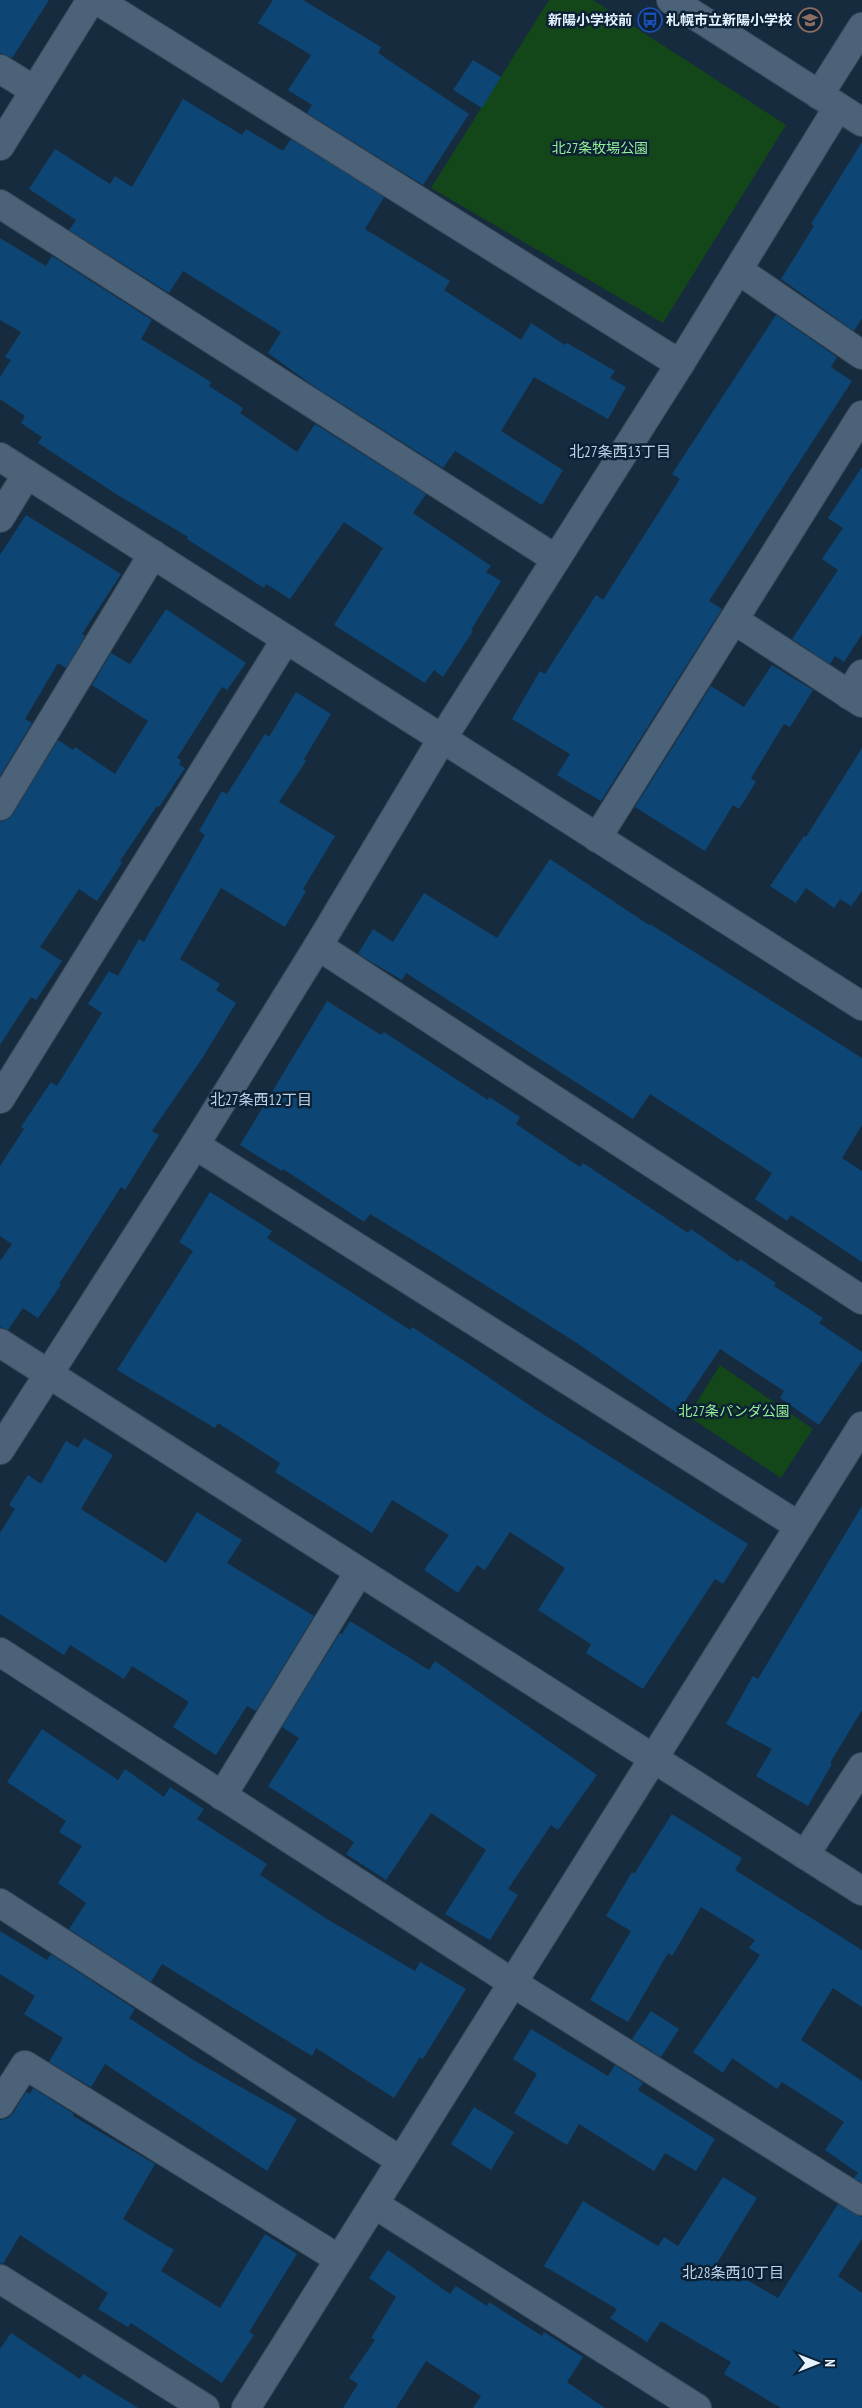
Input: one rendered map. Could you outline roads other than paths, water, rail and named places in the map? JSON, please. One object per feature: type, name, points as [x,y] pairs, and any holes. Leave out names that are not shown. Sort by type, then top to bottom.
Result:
[{"type":"street","points":[[0,146],[91,0]]},
{"type":"street","points":[[97,0],[680,364]]},
{"type":"street","points":[[671,0],[862,122]]},
{"type":"street","points":[[0,1450],[195,1145],[318,946],[442,739],[738,270],[828,101],[862,27]]},
{"type":"street","points":[[0,69],[34,90]]},
{"type":"street","points":[[0,204],[556,559]]},
{"type":"street","points":[[738,270],[862,355]]},
{"type":"street","points":[[598,838],[862,415]]},
{"type":"street","points":[[0,457],[862,1006]]},
{"type":"street","points":[[0,518],[27,474]]},
{"type":"street","points":[[0,806],[153,554]]},
{"type":"street","points":[[734,620],[858,690]]},
{"type":"street","points":[[0,1099],[286,639]]},
{"type":"street","points":[[318,946],[862,1300]]},
{"type":"street","points":[[195,1145],[799,1526]]},
{"type":"street","points":[[0,1343],[862,1891]]},
{"type":"street","points":[[246,2408],[862,1426]]},
{"type":"street","points":[[222,1796],[359,1572]]},
{"type":"street","points":[[0,1652],[513,1984],[862,2201]]},
{"type":"street","points":[[805,1855],[862,1767]]},
{"type":"street","points":[[0,1903],[401,2161]]},
{"type":"street","points":[[0,2104],[25,2065],[339,2259]]},
{"type":"street","points":[[374,2204],[697,2408]]},
{"type":"street","points":[[0,2278],[205,2408]]},
{"type":"place","name":"新陽小学校前","points":[[650,20]]},
{"type":"place","name":"札幌市立新陽小学校","points":[[810,20]]},
{"type":"district","name":"北27条西13丁目","points":[[620,451]]},
{"type":"district","name":"北27条西12丁目","points":[[261,1099]]},
{"type":"district","name":"北28条西10丁目","points":[[733,2272]]},
{"type":"park label","name":"北27条牧場公園","points":[[600,148]]},
{"type":"park label","name":"北27条パンダ公園","points":[[734,1411]]}]
